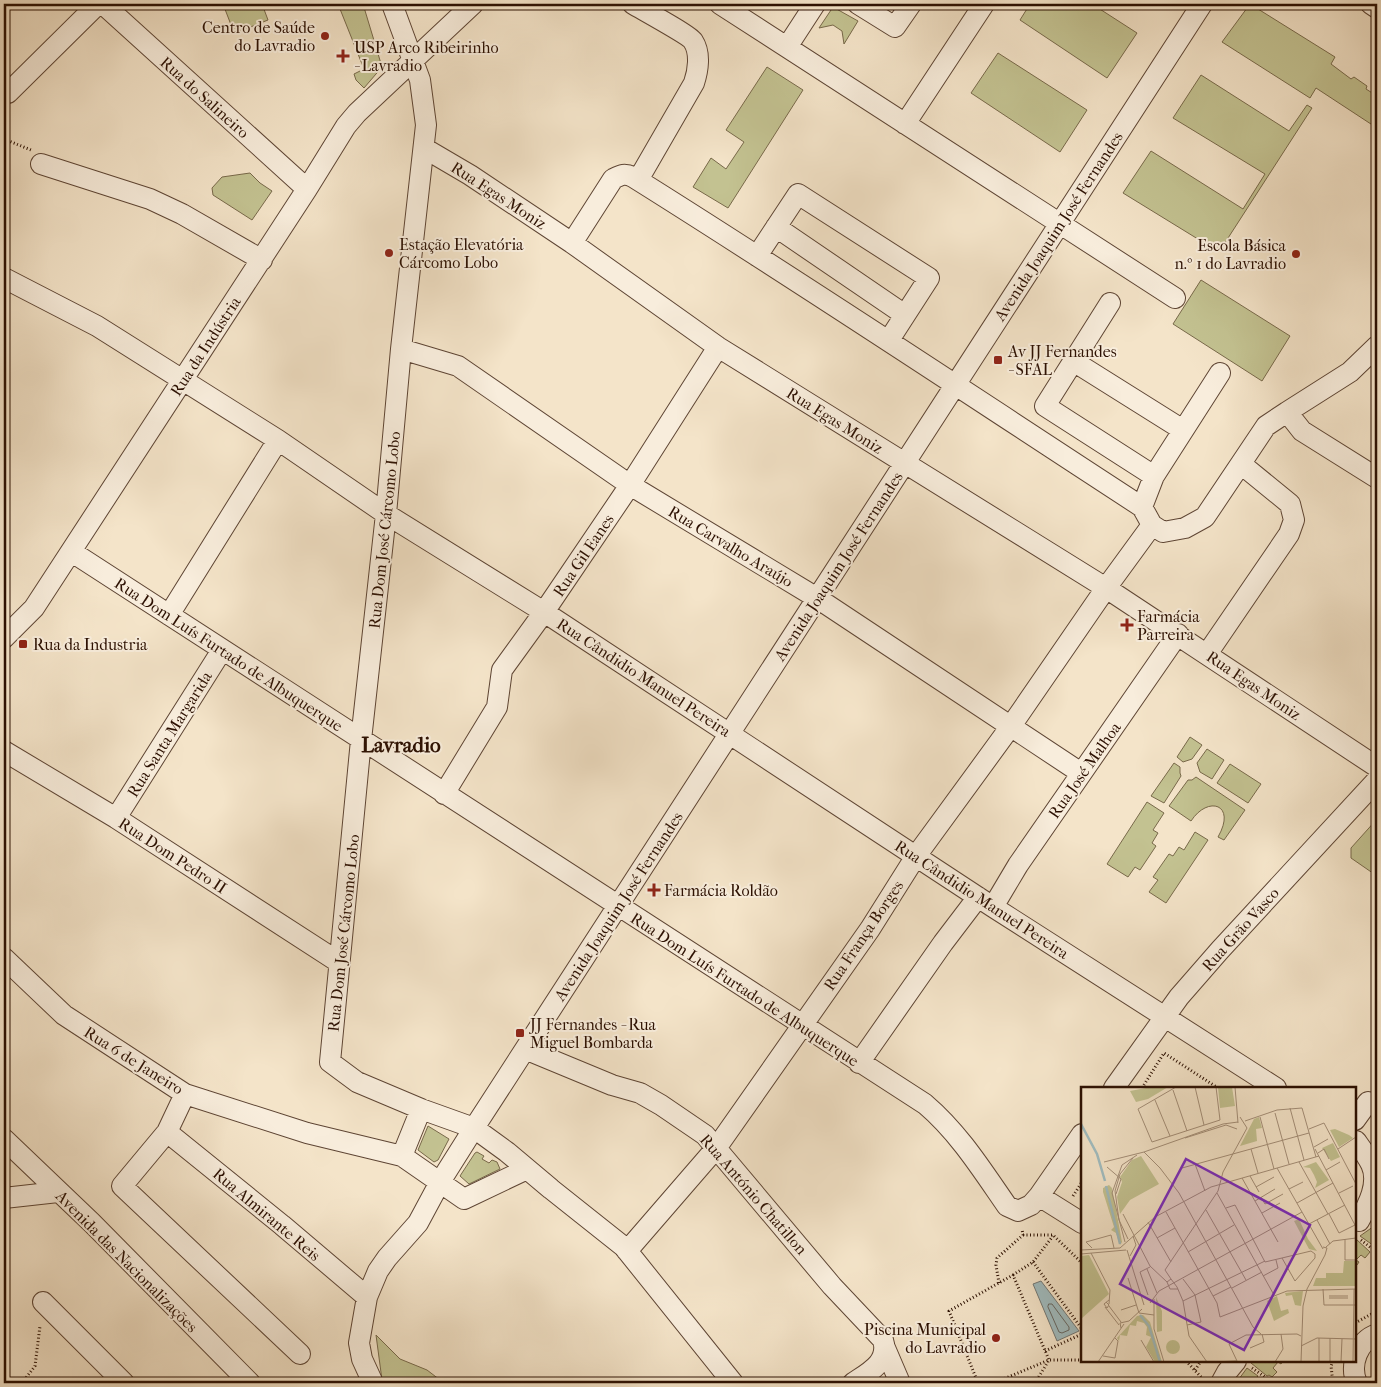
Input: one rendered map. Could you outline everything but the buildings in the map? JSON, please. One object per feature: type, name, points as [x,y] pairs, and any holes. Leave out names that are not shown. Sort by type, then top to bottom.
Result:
[{"type":"street","points":[[8,93],[98,4]]},
{"type":"street","name":"Rua do Salineiro","points":[[103,4],[308,189]]},
{"type":"street","name":"Rua Dom José Cárcomo Lobo","points":[[392,4],[420,80],[426,126],[401,349],[330,1062],[357,1082],[421,1109]]},
{"type":"street","name":"Rua da Indústria","points":[[4,638],[34,608],[72,552],[308,189],[346,126],[413,59],[473,4]]},
{"type":"street","points":[[633,4],[692,40],[697,54],[698,71],[694,83],[638,180]]},
{"type":"street","points":[[720,4],[1175,298]]},
{"type":"street","points":[[787,47],[815,4]]},
{"type":"street","points":[[858,4],[895,27],[911,4]]},
{"type":"street","points":[[905,124],[984,4]]},
{"type":"street","name":"Avenida Joaquim José Fernandes","points":[[362,1359],[359,1343],[367,1297],[378,1271],[418,1223],[440,1182],[474,1128],[1202,4]]},
{"type":"street","points":[[1371,4],[1377,8]]},
{"type":"street","name":"Rua Egas Moniz","points":[[424,148],[470,175],[572,243],[718,346],[1106,588],[1377,767]]},
{"type":"street","points":[[41,164],[150,199],[182,214],[262,260]]},
{"type":"street","points":[[572,243],[613,180],[626,174],[889,340],[1142,507],[1152,525],[1163,532],[1185,528],[1205,517],[1266,426],[1350,372],[1377,346]]},
{"type":"street","points":[[758,256],[798,194],[929,278],[889,340]]},
{"type":"street","points":[[776,227],[905,315]]},
{"type":"street","name":"Rua Cândidio Manuel Pereira","points":[[4,278],[97,326],[278,440],[386,514],[544,612],[1163,1018],[1274,1087]]},
{"type":"street","points":[[1110,303],[1045,406],[1154,476]]},
{"type":"street","name":"Rua Gil Eanes","points":[[444,794],[497,707],[502,670],[544,612],[630,485],[718,346]]},
{"type":"street","name":"Rua Carvalho Araújo","points":[[401,349],[458,366],[630,485],[817,598],[1081,773]]},
{"type":"street","points":[[1073,361],[1183,430]]},
{"type":"street","points":[[1142,507],[1154,476],[1220,373]]},
{"type":"street","points":[[1287,412],[1302,431],[1377,478]]},
{"type":"street","points":[[169,615],[278,440]]},
{"type":"street","points":[[1207,654],[1289,534],[1294,520],[1290,504],[1241,464]]},
{"type":"street","name":"Rua França Borges","points":[[627,1250],[717,1147],[870,929],[916,856],[1152,525]]},
{"type":"street","name":"Rua Dom Luís Furtado de Albuquerque","points":[[72,552],[925,1104],[940,1117],[966,1146],[1007,1206],[1018,1211]]},
{"type":"street","name":"Rua José Malhoa","points":[[859,1063],[943,943],[985,902],[1018,865],[1178,634]]},
{"type":"street","name":"Rua Santa Margarida","points":[[116,818],[222,650]]},
{"type":"street","name":"Rua Dom Pedro II","points":[[4,751],[116,818],[340,963]]},
{"type":"street","name":"Rua Grão Vasco","points":[[1115,1087],[1163,1018],[1220,950],[1377,780]]},
{"type":"street","name":"Rua 6 de Janeiro","points":[[4,958],[64,1015],[186,1094],[307,1133],[402,1156]]},
{"type":"street","name":"Rua António Chatillon","points":[[525,1049],[612,1085],[640,1093],[705,1135],[832,1286],[883,1340],[883,1355],[900,1383]]},
{"type":"street","points":[[186,1094],[166,1132],[122,1186],[300,1354]]},
{"type":"street","points":[[1356,1119],[1368,1102]]},
{"type":"street","points":[[527,1169],[464,1199],[402,1156],[421,1109],[474,1128],[507,1152],[627,1250],[732,1383]]},
{"type":"street","name":"Rua Almirante Reis","points":[[166,1132],[282,1225],[367,1297]]},
{"type":"street","points":[[1018,1211],[1031,1205],[1081,1135]]},
{"type":"street","name":"Avenida das Nacionalizações","points":[[4,1140],[92,1223],[250,1383]]},
{"type":"street","points":[[1356,1141],[1377,1151]]},
{"type":"street","points":[[1356,1142],[1372,1166],[1374,1182],[1370,1199],[1357,1227]]},
{"type":"street","points":[[4,1198],[58,1192]]},
{"type":"street","points":[[1038,1196],[1081,1221]]},
{"type":"street","points":[[1357,1227],[1377,1210]]},
{"type":"street","points":[[43,1302],[124,1383]]},
{"type":"street","points":[[1356,1358],[1363,1343],[1377,1334]]},
{"type":"street","points":[[853,1383],[883,1355]]},
{"type":"street","points":[[358,1383],[362,1359]]},
{"type":"street","points":[[362,1359],[372,1383]]},
{"type":"street","points":[[1355,1362],[1354,1366],[1358,1383]]},
{"type":"street","points":[[1221,1383],[1242,1363]]},
{"type":"path","points":[[4,139],[29,148],[41,164]]},
{"type":"path","points":[[1143,1087],[1164,1053],[1216,1087]]},
{"type":"path","points":[[1018,1211],[1023,1235]]},
{"type":"path","points":[[1357,1227],[1375,1251]]},
{"type":"path","points":[[999,1283],[996,1265],[997,1258],[1023,1235],[1053,1235],[1081,1262]]},
{"type":"path","points":[[978,1383],[949,1311],[1013,1276],[1033,1262],[1053,1235]]},
{"type":"path","points":[[1033,1262],[1081,1328]]},
{"type":"path","points":[[1013,1276],[1049,1360]]},
{"type":"path","points":[[22,1383],[35,1366],[43,1302]]},
{"type":"path","points":[[1356,1322],[1377,1311]]},
{"type":"path","points":[[1045,1351],[1081,1334]]},
{"type":"path","points":[[1035,1383],[1049,1360]]},
{"type":"path","points":[[994,1383],[1049,1360],[1081,1360]]},
{"type":"path","points":[[1187,1362],[1207,1383]]},
{"type":"path","points":[[1195,1370],[1200,1362]]},
{"type":"path","points":[[1333,1362],[1331,1366],[1333,1383]]},
{"type":"path","points":[[1242,1363],[1272,1382]]},
{"type":"shaded area","points":[[223,4],[238,4],[240,8],[251,4],[262,4],[268,20],[238,32],[233,30]]},
{"type":"shaded area","points":[[338,4],[363,4],[382,67],[364,88],[356,80],[354,74],[364,69]]},
{"type":"shaded area","points":[[1030,4],[1092,4],[1137,33],[1107,78],[1020,20]]},
{"type":"shaded area","points":[[1250,4],[1335,57],[1331,64],[1351,79],[1354,77],[1367,86],[1366,89],[1377,96],[1377,128],[1316,88],[1310,98],[1222,42]]},
{"type":"shaded area","points":[[833,7],[858,21],[844,44],[842,31],[833,25],[819,28]]},
{"type":"shaded area","points":[[998,53],[1087,110],[1060,152],[971,93]]},
{"type":"shaded area","points":[[767,67],[803,90],[728,208],[693,187],[711,158],[726,169],[744,142],[726,130]]},
{"type":"shaded area","points":[[1201,75],[1289,131],[1307,105],[1312,108],[1219,252],[1123,193],[1151,151],[1243,209],[1265,174],[1173,118]]},
{"type":"shaded area","points":[[250,173],[272,191],[252,220],[213,195],[212,188],[222,177]]},
{"type":"shaded area","points":[[1201,280],[1290,336],[1262,381],[1173,324]]},
{"type":"shaded area","points":[[1190,737],[1202,745],[1192,759],[1183,762],[1177,757]]},
{"type":"shaded area","points":[[1207,749],[1224,760],[1212,779],[1200,772],[1197,763]]},
{"type":"shaded area","points":[[1174,763],[1180,767],[1181,776],[1164,803],[1151,796]]},
{"type":"shaded area","points":[[1230,764],[1261,784],[1248,803],[1217,783]]},
{"type":"shaded area","points":[[1196,777],[1245,810],[1224,840],[1218,837],[1223,826],[1224,817],[1218,807],[1205,808],[1191,821],[1169,806],[1188,780]]},
{"type":"shaded area","points":[[1147,802],[1164,813],[1153,830],[1158,833],[1152,843],[1156,846],[1140,870],[1135,867],[1128,877],[1107,864]]},
{"type":"shaded area","points":[[1377,819],[1377,876],[1351,858],[1351,848]]},
{"type":"shaded area","points":[[1195,832],[1208,840],[1166,903],[1149,892],[1158,880],[1153,877],[1169,854],[1173,856],[1179,847],[1184,850]]},
{"type":"shaded area","points":[[428,1126],[449,1139],[438,1160],[434,1162],[418,1150]]},
{"type":"shaded area","points":[[477,1152],[484,1156],[482,1159],[489,1163],[492,1160],[497,1162],[500,1169],[469,1184],[460,1176]]},
{"type":"shaded area","points":[[1377,1224],[1377,1248],[1360,1236]]},
{"type":"shaded area","points":[[1356,1239],[1370,1252],[1365,1258],[1361,1255],[1356,1260]]},
{"type":"shaded area","points":[[376,1335],[400,1359],[427,1370],[444,1383],[385,1383],[382,1380]]},
{"type":"shaded area","points":[[1278,1362],[1273,1368],[1277,1372],[1272,1377],[1267,1376],[1251,1363]]},
{"type":"shaded area","points":[[1247,1368],[1258,1376],[1253,1381],[1255,1383],[1236,1383]]},
{"type":"water","points":[[1041,1281],[1079,1331],[1057,1341],[1033,1284]]},
{"type":"place","name":"Centro de Saúde do Lavradio","points":[[325,36]]},
{"type":"place","name":"USP Arco Ribeirinho - Lavradio","points":[[343,56]]},
{"type":"place","name":"Estação Elevatória Cárcomo Lobo","points":[[389,253]]},
{"type":"place","name":"Escola Básica n.º 1 do Lavradio","points":[[1296,254]]},
{"type":"place","name":"Av JJ Fernandes - SFAL","points":[[998,360]]},
{"type":"place","name":"Farmácia Parreira","points":[[1127,625]]},
{"type":"place","name":"Rua da Industria","points":[[23,644]]},
{"type":"place","name":"Farmácia Roldão","points":[[654,890]]},
{"type":"place","name":"JJ Fernandes - Rua Miguel Bombarda","points":[[520,1033]]},
{"type":"place","name":"Piscina Municipal do Lavradio","points":[[996,1338]]},
{"type":"district","name":"Lavradio","points":[[401,745]]}]
